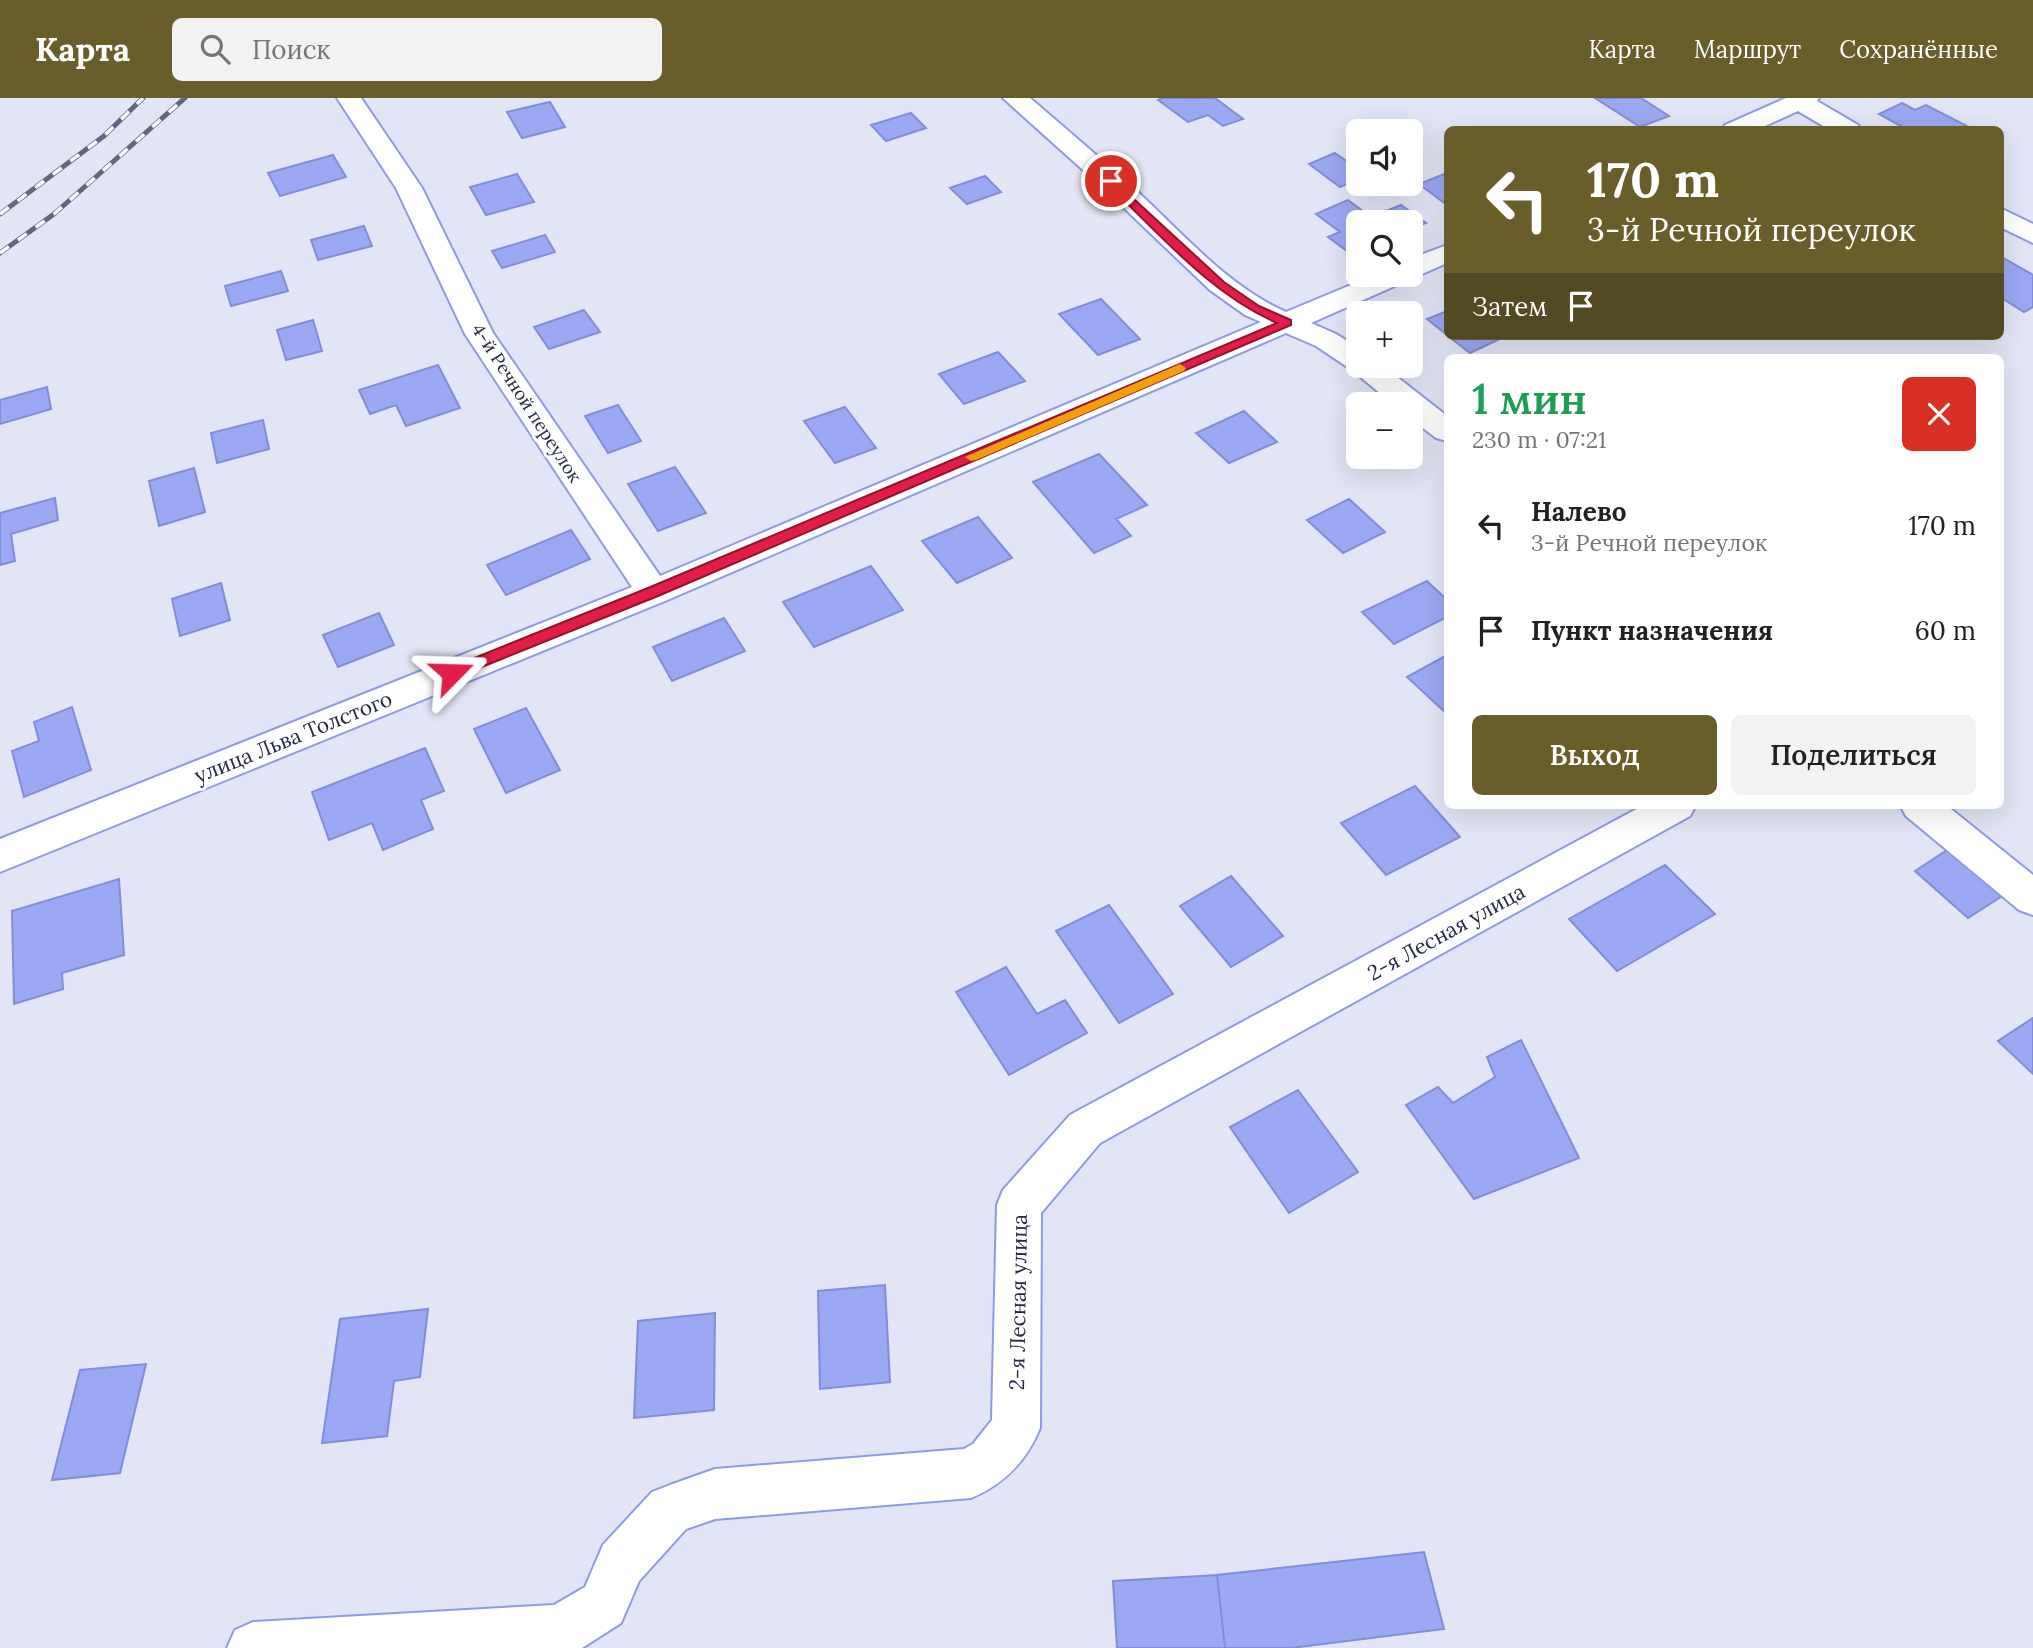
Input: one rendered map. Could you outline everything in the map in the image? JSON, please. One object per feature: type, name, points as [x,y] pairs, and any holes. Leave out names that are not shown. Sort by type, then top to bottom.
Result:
[{"type":"street","name":"4-й Речной переулок","points":[[349,98],[409,188],[479,334],[653,592]]},
{"type":"street","points":[[1016,98],[1111,181],[1220,284],[1255,309],[1326,341],[1346,354]]},
{"type":"street","points":[[1737,126],[1750,111],[1804,100],[1843,126]]},
{"type":"street","points":[[2004,218],[2033,235]]},
{"type":"street","points":[[1423,263],[1444,254]]},
{"type":"street","name":"улица Льва Толстого","points":[[0,856],[653,592],[1370,287]]},
{"type":"street","points":[[1379,378],[1444,429]]},
{"type":"street","name":"2-я Лесная улица","points":[[253,1648],[561,1631],[603,1605],[621,1563],[670,1510],[715,1494],[971,1473],[990,1461],[1016,1428],[1019,1205],[1085,1129],[1670,809]]},
{"type":"street","points":[[1924,809],[2033,898]]},
{"type":"building","points":[[1215,98],[1243,119],[1223,126],[1208,115],[1188,122],[1158,100]]},
{"type":"building","points":[[1595,98],[1641,98],[1669,116],[1638,126]]},
{"type":"building","points":[[550,102],[565,127],[522,138],[507,112]]},
{"type":"building","points":[[1902,103],[1915,110],[1926,105],[1967,126],[1901,126],[1879,114]]},
{"type":"building","points":[[911,113],[926,128],[886,141],[871,125]]},
{"type":"building","points":[[1335,153],[1346,161],[1346,184],[1340,187],[1309,164]]},
{"type":"building","points":[[333,155],[346,177],[280,196],[268,173]]},
{"type":"building","points":[[517,174],[534,202],[486,215],[470,187]]},
{"type":"building","points":[[1444,174],[1444,203],[1423,187],[1423,182]]},
{"type":"building","points":[[985,176],[1001,192],[967,204],[950,188]]},
{"type":"building","points":[[1348,200],[1362,210],[1346,210],[1346,250],[1328,237],[1340,232],[1316,214]]},
{"type":"building","points":[[1401,205],[1408,210],[1388,210]]},
{"type":"building","points":[[364,226],[372,246],[318,260],[311,240]]},
{"type":"building","points":[[545,235],[555,252],[502,268],[492,251]]},
{"type":"building","points":[[2004,258],[2033,275],[2033,307],[2024,312],[2004,300]]},
{"type":"building","points":[[281,271],[288,291],[231,306],[225,286]]},
{"type":"building","points":[[1101,299],[1140,339],[1098,355],[1059,314]]},
{"type":"building","points":[[584,310],[600,332],[549,349],[534,327]]},
{"type":"building","points":[[1444,312],[1444,333],[1427,319]]},
{"type":"building","points":[[313,320],[322,351],[286,360],[277,330]]},
{"type":"building","points":[[1453,340],[1498,340],[1470,353]]},
{"type":"building","points":[[998,352],[1025,381],[964,404],[939,374]]},
{"type":"building","points":[[438,365],[460,408],[406,426],[396,405],[370,414],[359,390]]},
{"type":"building","points":[[47,387],[51,409],[0,424],[0,400]]},
{"type":"building","points":[[618,405],[641,441],[608,453],[585,416]]},
{"type":"building","points":[[845,407],[876,448],[835,463],[804,421]]},
{"type":"building","points":[[1244,411],[1277,442],[1229,463],[1196,433]]},
{"type":"building","points":[[263,420],[269,449],[217,463],[211,433]]},
{"type":"building","points":[[1099,454],[1147,505],[1116,519],[1131,536],[1094,553],[1033,482]]},
{"type":"building","points":[[675,467],[706,513],[658,531],[628,484]]},
{"type":"building","points":[[194,468],[205,512],[159,526],[149,481]]},
{"type":"building","points":[[55,498],[58,520],[11,534],[15,561],[0,565],[0,513]]},
{"type":"building","points":[[1349,499],[1385,532],[1343,553],[1307,520]]},
{"type":"building","points":[[978,517],[1012,558],[957,583],[922,541]]},
{"type":"building","points":[[571,530],[590,559],[506,595],[487,565]]},
{"type":"building","points":[[871,566],[903,610],[814,647],[783,602]]},
{"type":"building","points":[[1427,581],[1444,597],[1444,619],[1394,644],[1362,612]]},
{"type":"building","points":[[221,583],[230,620],[180,636],[172,599]]},
{"type":"building","points":[[379,613],[394,645],[338,667],[323,635]]},
{"type":"building","points":[[724,618],[745,651],[672,681],[653,647]]},
{"type":"building","points":[[1444,657],[1444,711],[1407,677]]},
{"type":"building","points":[[72,707],[91,770],[24,797],[12,751],[39,741],[34,722]]},
{"type":"building","points":[[526,708],[560,770],[506,793],[474,729]]},
{"type":"building","points":[[425,748],[444,791],[421,800],[433,829],[383,850],[372,823],[329,840],[312,792]]},
{"type":"building","points":[[1415,786],[1460,837],[1386,875],[1341,823]]},
{"type":"building","points":[[1950,848],[2004,895],[1968,918],[1915,871]]},
{"type":"building","points":[[1665,865],[1715,914],[1617,971],[1569,919]]},
{"type":"building","points":[[1231,876],[1283,936],[1231,967],[1180,906]]},
{"type":"building","points":[[119,879],[124,955],[62,973],[63,989],[14,1004],[12,911]]},
{"type":"building","points":[[1109,905],[1173,994],[1119,1023],[1056,931]]},
{"type":"building","points":[[1006,967],[1037,1014],[1065,1000],[1087,1033],[1009,1075],[956,992]]},
{"type":"building","points":[[2033,1018],[2033,1074],[1998,1041]]},
{"type":"building","points":[[1521,1040],[1579,1158],[1474,1199],[1406,1105],[1438,1087],[1453,1103],[1495,1077],[1487,1057]]},
{"type":"building","points":[[1298,1090],[1358,1172],[1289,1213],[1230,1127]]},
{"type":"building","points":[[885,1285],[890,1382],[820,1389],[818,1291]]},
{"type":"building","points":[[428,1309],[420,1377],[394,1381],[387,1436],[322,1443],[340,1319]]},
{"type":"building","points":[[715,1313],[714,1410],[634,1418],[638,1321]]},
{"type":"building","points":[[146,1364],[120,1473],[52,1480],[80,1370]]},
{"type":"building","points":[[1424,1552],[1444,1629],[1291,1648],[1225,1648],[1217,1575]]},
{"type":"building","points":[[1217,1575],[1225,1648],[1117,1648],[1113,1581]]},
{"type":"railway","points":[[0,214],[104,136],[143,98]]},
{"type":"railway","points":[[0,253],[54,214],[185,98]]},
{"type":"slow traffic","points":[[971,457],[1180,368]]},
{"type":"route","points":[[452,673],[653,592],[1287,323],[1255,309],[1220,284],[1111,181]]}]
